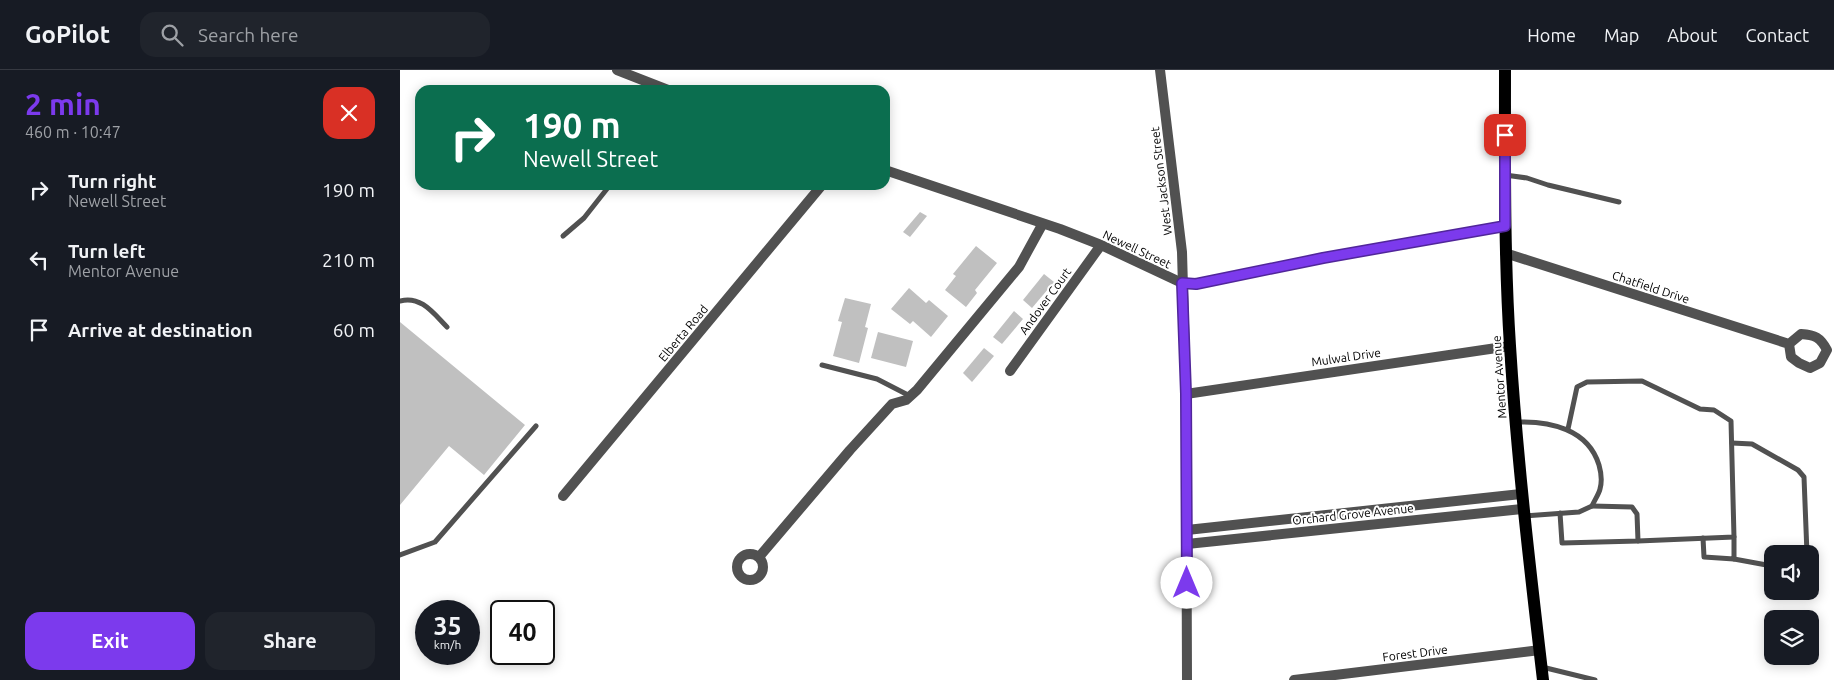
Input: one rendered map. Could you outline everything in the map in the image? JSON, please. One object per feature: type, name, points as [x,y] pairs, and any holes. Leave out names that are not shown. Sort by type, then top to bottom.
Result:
[{"type":"main road","name":"Mentor Avenue","points":[[1505,70],[1505,226],[1510,346],[1521,494],[1542,674]]},
{"type":"street","points":[[617,70],[655,85]]},
{"type":"street","name":"West Jackson Street","points":[[1160,70],[1182,252],[1186,394],[1188,680]]},
{"type":"street","name":"Newell Street","points":[[890,172],[1101,245],[1182,283],[1196,284],[1323,258],[1505,226]]},
{"type":"street","name":"Elberta Road","points":[[563,496],[818,190]]},
{"type":"street","points":[[759,557],[850,450],[892,404],[910,396],[1019,267],[1042,225]]},
{"type":"street","name":"Andover Court","points":[[1010,371],[1101,245]]},
{"type":"street","name":"Chatfield Drive","points":[[1506,253],[1789,344]]},
{"type":"street","name":"Mulwal Drive","points":[[1186,394],[1510,346]]},
{"type":"street","name":"Orchard Grove Avenue","points":[[1187,530],[1521,494]]},
{"type":"street","name":"Orchard Grove Avenue","points":[[1187,544],[1523,513]]},
{"type":"street","name":"Forest Drive","points":[[1294,680],[1346,677],[1540,650]]},
{"type":"lane","points":[[1505,175],[1527,178],[1619,202]]},
{"type":"lane","points":[[563,236],[584,218],[606,190]]},
{"type":"lane","points":[[400,301],[407,299],[424,303],[447,327]]},
{"type":"lane","points":[[822,366],[877,379],[910,396]]},
{"type":"lane","points":[[1568,429],[1577,387],[1587,382],[1642,381],[1700,409],[1714,410],[1724,415],[1731,421],[1734,559]]},
{"type":"lane","points":[[1516,422],[1550,423],[1568,429],[1585,441],[1596,454],[1600,471],[1600,488],[1592,506]]},
{"type":"lane","points":[[400,555],[435,542],[536,426]]},
{"type":"lane","points":[[1732,443],[1752,444],[1798,470],[1804,477],[1806,545]]},
{"type":"lane","points":[[1523,513],[1579,512],[1592,506],[1632,508],[1637,514],[1638,541]]},
{"type":"lane","points":[[1560,512],[1562,543],[1734,537]]},
{"type":"lane","points":[[1703,538],[1704,557],[1734,559],[1764,565]]},
{"type":"lane","points":[[1542,674],[1595,680]]},
{"type":"building","points":[[920,212],[927,216],[910,237],[903,232]]},
{"type":"building","points":[[976,246],[997,263],[975,290],[977,293],[966,307],[945,290],[956,276],[953,274]]},
{"type":"building","points":[[1044,274],[1054,282],[1032,308],[1023,300]]},
{"type":"building","points":[[909,288],[926,303],[929,300],[948,316],[931,337],[913,321],[910,324],[891,309]]},
{"type":"building","points":[[845,298],[871,304],[865,327],[868,328],[859,363],[833,356],[842,322],[838,321]]},
{"type":"building","points":[[1014,311],[1023,319],[1002,344],[993,337]]},
{"type":"building","points":[[400,322],[525,425],[484,475],[449,446],[400,505]]},
{"type":"building","points":[[878,332],[913,341],[906,367],[871,358]]},
{"type":"building","points":[[984,348],[994,356],[972,382],[963,373]]},
{"type":"route","points":[[1187,583],[1186,394],[1182,283],[1196,284],[1323,258],[1505,226],[1505,135]]}]
